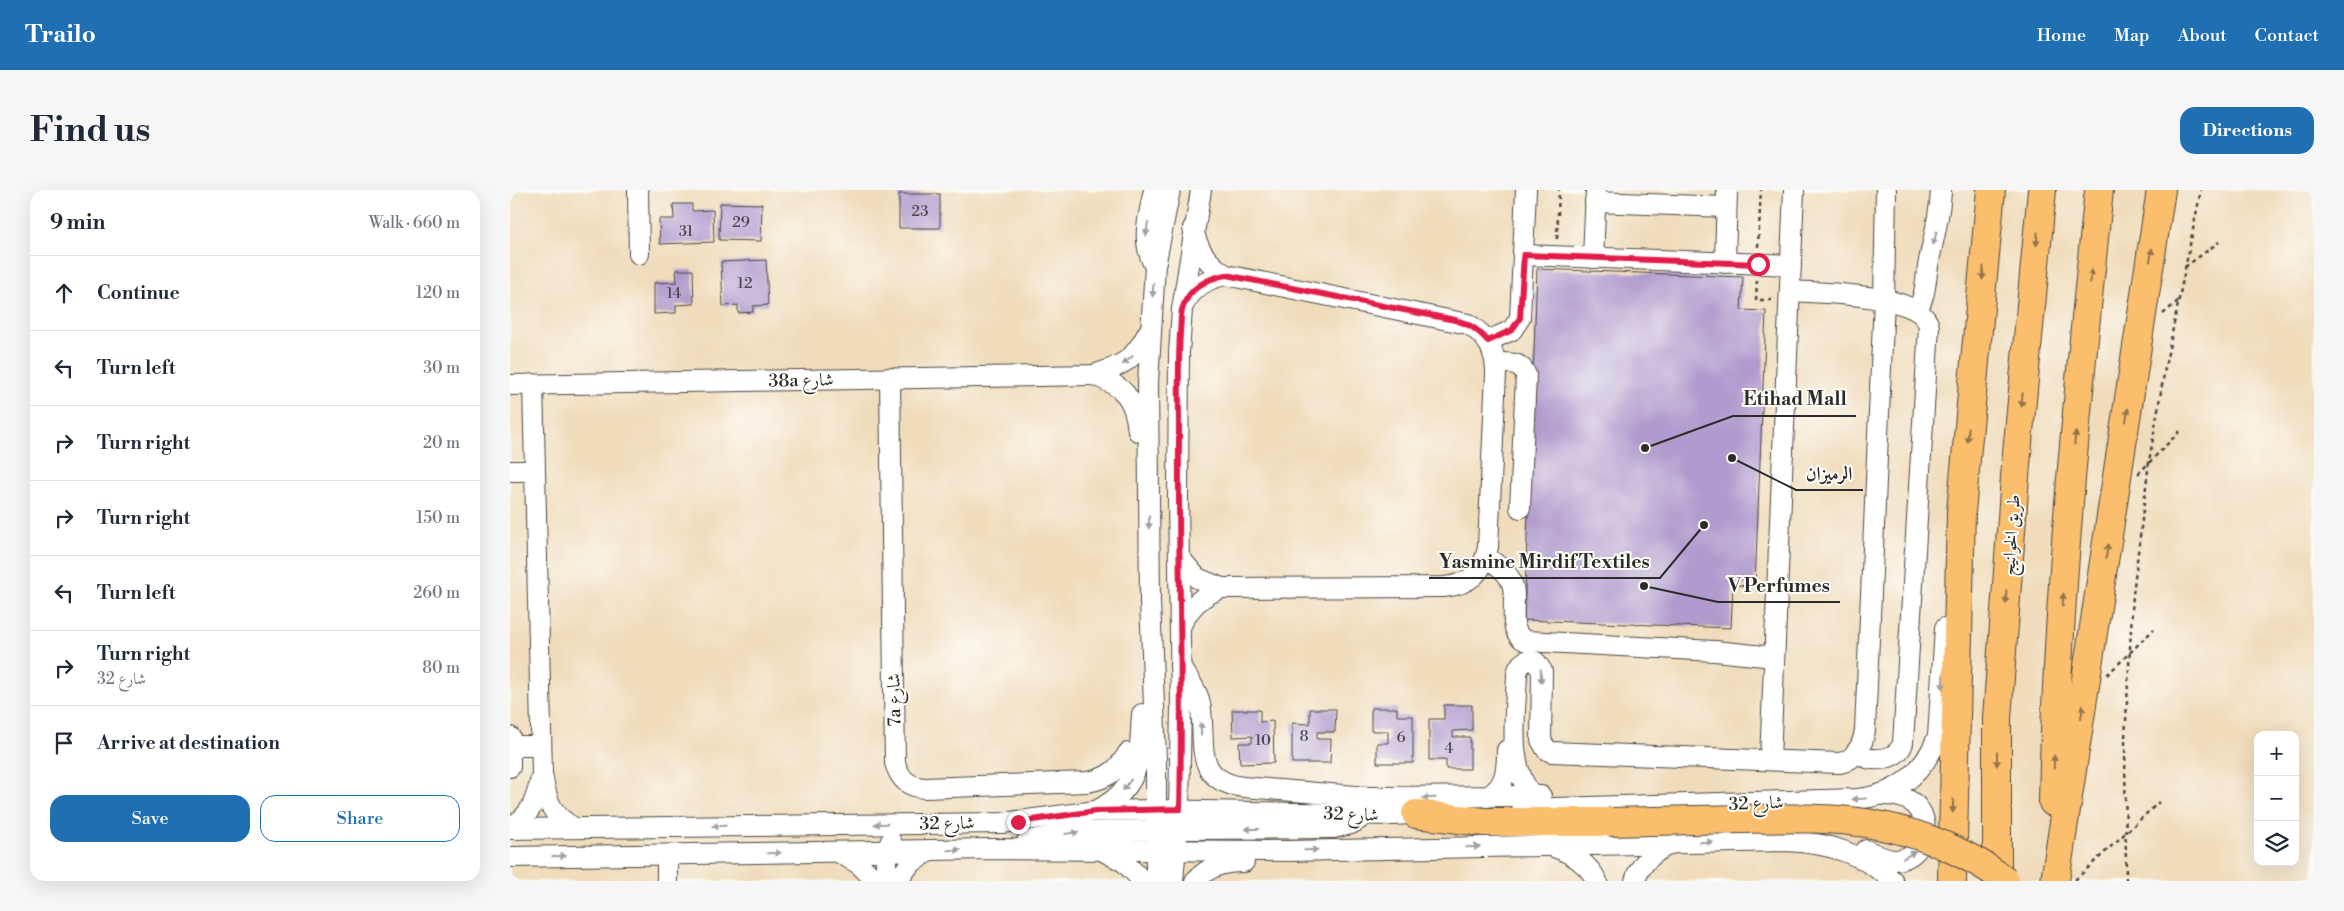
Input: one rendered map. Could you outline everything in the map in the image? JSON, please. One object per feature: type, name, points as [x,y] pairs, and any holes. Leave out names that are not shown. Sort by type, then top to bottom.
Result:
[{"type":"highway","points":[[1952,881],[1961,512],[1991,190]]},
{"type":"highway","name":"طريق الخوانيج","points":[[1997,881],[1997,718],[2016,464],[2042,190]]},
{"type":"highway","points":[[2053,881],[2055,711],[2072,464],[2099,190]]},
{"type":"highway","points":[[2053,881],[2090,661],[2161,190]]},
{"type":"highway","points":[[1416,814],[1484,822],[1822,818],[1860,821],[1898,828],[1934,840],[1969,857],[2006,881]]},
{"type":"street","points":[[638,190],[639,254]]},
{"type":"street","points":[[1154,190],[1146,235],[1148,251],[1155,266]]},
{"type":"street","points":[[1170,190],[1155,266],[1148,392],[1156,819],[1169,844],[1173,881]]},
{"type":"street","points":[[1156,881],[1180,809],[1179,352],[1182,308],[1193,228],[1201,190]]},
{"type":"street","points":[[1488,341],[1512,330],[1520,318],[1526,190]]},
{"type":"street","points":[[1770,760],[1794,190]]},
{"type":"street","points":[[1533,796],[1519,776],[1515,760],[1517,674],[1521,664],[1526,661],[1536,662],[1542,671],[1541,734],[1543,745],[1551,752],[1840,763],[1849,760],[1863,742],[1884,307],[1886,190]]},
{"type":"street","points":[[1914,310],[1926,291],[1929,260],[1939,218],[1941,190]]},
{"type":"street","points":[[1593,258],[1595,196],[1727,199],[1725,263]]},
{"type":"street","points":[[1179,557],[1197,578],[1222,588],[1453,586],[1462,584],[1477,573],[1486,557],[1496,363],[1488,341],[1479,331],[1468,324],[1226,275],[1203,256],[1193,228]]},
{"type":"street","points":[[1524,255],[1791,265]]},
{"type":"street","points":[[1182,308],[1186,300],[1199,285],[1216,277],[1226,275]]},
{"type":"street","points":[[1790,291],[1884,307],[1895,314],[1914,310],[1926,317],[1929,327],[1903,743],[1899,752],[1888,758],[1865,758],[1856,752]]},
{"type":"street","name":"38a شارع","points":[[510,385],[1093,375],[1124,364],[1139,350],[1151,328]]},
{"type":"street","points":[[1496,363],[1517,364],[1521,366],[1526,375],[1520,508]]},
{"type":"street","name":"38a شارع","points":[[1093,375],[1118,387],[1135,408],[1141,462],[1149,493]]},
{"type":"street","name":"7a شارع","points":[[890,378],[895,764],[902,779],[916,787],[924,788],[1087,782],[1109,775],[1122,763],[1128,753]]},
{"type":"street","points":[[534,384],[542,773],[545,794],[553,811],[566,824],[575,828]]},
{"type":"street","points":[[510,471],[535,471]]},
{"type":"street","name":"شارع 32","points":[[1180,809],[1416,814],[1857,799],[1883,795],[1898,788],[1918,772],[1933,751],[1938,736],[1941,719],[1946,590],[1961,512]]},
{"type":"street","points":[[1486,557],[1506,572],[1514,586],[1515,630],[1520,639],[1526,641],[1715,651],[1774,657]]},
{"type":"street","points":[[1180,627],[1196,602],[1222,588]]},
{"type":"street","points":[[1487,797],[1499,788],[1506,775],[1508,662],[1520,639]]},
{"type":"street","points":[[1096,811],[1107,805],[1125,789],[1137,767],[1141,748],[1144,686],[1152,653]]},
{"type":"street","points":[[1180,666],[1194,686],[1199,700],[1202,755],[1211,772],[1226,783],[1244,787],[1369,797],[1609,795],[1667,797],[1722,804]]},
{"type":"street","points":[[1181,708],[1190,760],[1200,781],[1229,798],[1279,801],[1303,812]]},
{"type":"street","points":[[510,738],[510,767]]},
{"type":"street","points":[[510,746],[541,746]]},
{"type":"street","points":[[510,828],[522,819],[534,804],[542,773]]},
{"type":"street","points":[[1813,843],[1850,845],[1894,860],[1912,855],[1924,840],[1925,821],[1921,812],[1907,799],[1883,795]]},
{"type":"street","points":[[990,849],[1074,832],[1156,819],[1169,821],[1180,809]]},
{"type":"street","name":"شارع 32","points":[[510,828],[1002,823],[1096,811],[1156,819]]},
{"type":"street","points":[[1169,844],[1188,830],[1333,828],[1351,824],[1367,814]]},
{"type":"street","points":[[886,881],[886,852],[891,841],[901,835],[983,832],[1002,823]]},
{"type":"street","points":[[1635,881],[1642,866],[1650,856],[1674,843]]},
{"type":"street","name":"شارع 32","points":[[510,857],[990,849],[1101,850],[1169,844],[1288,850],[1674,843],[1813,843],[1838,848],[1861,858],[1893,881]]},
{"type":"street","points":[[1550,846],[1576,857],[1587,866],[1597,881]]},
{"type":"street","points":[[1101,850],[1124,862],[1143,881]]},
{"type":"street","points":[[1195,881],[1214,866],[1224,863],[1264,860],[1288,850]]},
{"type":"street","points":[[836,851],[859,864],[876,881]]},
{"type":"street","points":[[897,881],[910,864],[929,851]]},
{"type":"street","points":[[667,855],[667,881]]},
{"type":"path","points":[[1552,256],[1552,239],[1557,239],[1559,190]]},
{"type":"path","points":[[2126,881],[2125,738],[2133,594],[2149,462],[2184,268],[2201,190]]},
{"type":"path","points":[[2184,268],[2219,242]]},
{"type":"path","points":[[2158,318],[2178,301]]},
{"type":"path","points":[[2133,478],[2182,429]]},
{"type":"path","points":[[2090,661],[2102,660],[2105,677],[2154,629]]},
{"type":"path","points":[[2074,881],[2159,802]]},
{"type":"building","points":[[899,194],[940,194],[940,228],[899,228]]},
{"type":"building","points":[[720,203],[762,204],[761,241],[719,240]]},
{"type":"building","points":[[673,204],[692,204],[692,211],[713,210],[714,242],[660,244],[659,219],[674,219]]},
{"type":"building","points":[[766,260],[768,305],[753,306],[753,312],[738,313],[738,305],[723,306],[721,262]]},
{"type":"building","points":[[1537,269],[1743,277],[1741,310],[1766,311],[1755,586],[1733,585],[1731,628],[1524,620]]},
{"type":"building","points":[[676,270],[693,270],[694,304],[676,305],[676,313],[654,314],[654,283],[677,282]]},
{"type":"building","points":[[1444,705],[1472,705],[1472,730],[1453,731],[1453,737],[1470,737],[1470,769],[1446,769],[1446,760],[1429,760],[1429,719],[1444,719]]},
{"type":"building","points":[[1371,708],[1397,708],[1397,716],[1413,716],[1413,763],[1377,763],[1377,743],[1388,743],[1388,731],[1371,731]]},
{"type":"building","points":[[1310,709],[1336,709],[1335,732],[1317,732],[1317,739],[1331,739],[1330,763],[1292,763],[1292,723],[1310,724]]},
{"type":"building","points":[[1232,710],[1260,710],[1260,722],[1273,721],[1274,763],[1240,764],[1239,743],[1252,743],[1252,736],[1233,737]]},
{"type":"place","name":"Etihad Mall","points":[[1645,448]]},
{"type":"place","name":"الرميزان","points":[[1732,458]]},
{"type":"place","name":"Yasmine Mirdif Textiles","points":[[1704,525]]},
{"type":"place","name":"V Perfumes","points":[[1644,586]]},
{"type":"route","points":[[1018,822],[1096,811],[1180,809],[1179,352],[1182,308],[1186,300],[1199,285],[1216,277],[1226,275],[1455,320],[1468,324],[1479,331],[1488,341],[1512,330],[1520,318],[1524,255],[1758,264]]}]
